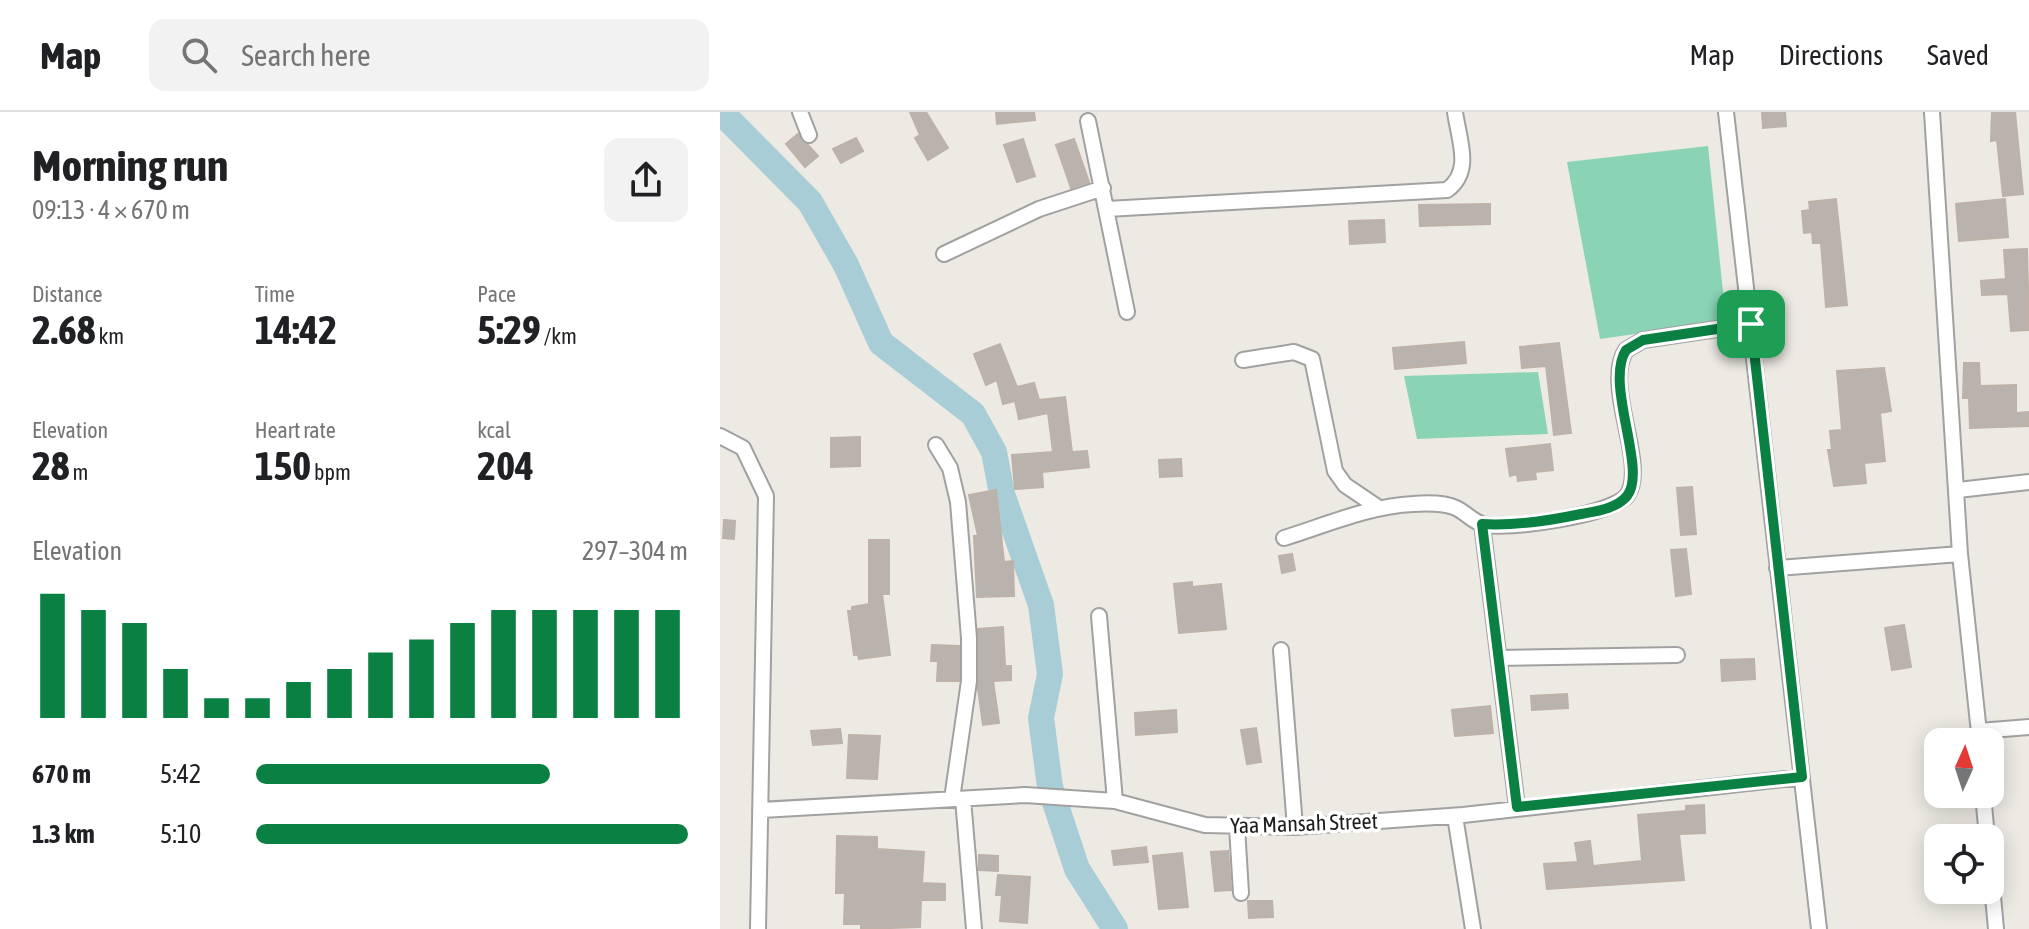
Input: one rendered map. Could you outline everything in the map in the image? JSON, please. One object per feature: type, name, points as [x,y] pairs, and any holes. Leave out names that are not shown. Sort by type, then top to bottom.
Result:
[{"type":"street","points":[[800,112],[809,135]]},
{"type":"street","points":[[1107,209],[1447,190],[1460,181],[1464,169],[1455,112]]},
{"type":"street","points":[[1726,112],[1819,929]]},
{"type":"street","points":[[1932,112],[1960,554],[1979,728]]},
{"type":"street","points":[[1088,121],[1127,312]]},
{"type":"street","points":[[944,254],[1039,209],[1103,188]]},
{"type":"street","points":[[1284,538],[1379,508],[1416,504],[1453,506],[1482,524],[1546,521],[1615,505],[1628,495],[1632,477],[1620,378],[1626,350],[1643,340],[1751,324]]},
{"type":"street","points":[[1243,360],[1294,352],[1312,359],[1335,471],[1345,485],[1379,508]]},
{"type":"street","points":[[720,436],[743,448],[766,496],[758,929]]},
{"type":"street","points":[[936,445],[950,468],[958,502],[969,638],[969,681],[958,799],[974,929]]},
{"type":"street","points":[[1958,490],[2029,482]]},
{"type":"street","points":[[1482,524],[1517,807]]},
{"type":"street","points":[[1777,568],[1960,554]]},
{"type":"street","points":[[1099,616],[1115,801]]},
{"type":"street","points":[[1281,650],[1295,827]]},
{"type":"street","points":[[1499,658],[1677,655]]},
{"type":"street","points":[[2004,732],[2029,727]]},
{"type":"street","name":"Yaa Mansah Street","points":[[760,810],[1025,795],[1115,801],[1205,825],[1295,827],[1455,816],[1802,777]]},
{"type":"street","points":[[1455,816],[1473,929]]},
{"type":"street","points":[[1237,827],[1241,893]]},
{"type":"street","points":[[1994,904],[1996,929]]},
{"type":"green space","points":[[1708,146],[1726,321],[1600,339],[1567,162]]},
{"type":"green space","points":[[1538,372],[1548,434],[1417,439],[1404,376]]},
{"type":"building","points":[[910,112],[926,112],[948,148],[928,160],[915,138],[920,135]]},
{"type":"building","points":[[996,112],[1034,112],[1035,120],[997,124]]},
{"type":"building","points":[[1762,112],[1785,112],[1786,126],[1763,128]]},
{"type":"building","points":[[1992,112],[2015,112],[2023,194],[2003,196],[1997,140],[1991,141]]},
{"type":"building","points":[[798,134],[818,156],[805,167],[786,144]]},
{"type":"building","points":[[856,138],[863,151],[841,163],[833,149]]},
{"type":"building","points":[[1023,139],[1035,176],[1017,182],[1004,145]]},
{"type":"building","points":[[1074,139],[1089,182],[1071,188],[1056,145]]},
{"type":"building","points":[[1836,199],[1847,305],[1826,307],[1821,243],[1813,243],[1812,232],[1804,233],[1802,211],[1810,210],[1809,202]]},
{"type":"building","points":[[2005,199],[2008,237],[1959,241],[1956,204]]},
{"type":"building","points":[[1490,204],[1490,224],[1420,226],[1419,205]]},
{"type":"building","points":[[1384,220],[1385,242],[1350,244],[1349,221]]},
{"type":"building","points":[[2027,249],[2029,330],[2011,331],[2008,294],[1982,295],[1981,281],[2006,279],[2004,250]]},
{"type":"building","points":[[1464,342],[1466,363],[1395,369],[1393,348]]},
{"type":"building","points":[[1559,343],[1571,433],[1554,435],[1546,366],[1522,368],[1520,347]]},
{"type":"building","points":[[1000,344],[1017,387],[1034,383],[1039,400],[1065,397],[1072,452],[1087,451],[1089,467],[1042,472],[1043,487],[1015,489],[1012,455],[1053,452],[1048,413],[1019,419],[1015,401],[1003,404],[997,380],[986,385],[974,354]]},
{"type":"building","points":[[1964,363],[1979,363],[1980,386],[2016,385],[2016,413],[2029,412],[2029,426],[1970,428],[1969,398],[1963,398]]},
{"type":"building","points":[[1884,368],[1891,411],[1880,413],[1885,461],[1864,463],[1866,483],[1834,486],[1828,450],[1832,450],[1830,431],[1842,430],[1837,371]]},
{"type":"building","points":[[860,437],[860,466],[831,467],[831,438]]},
{"type":"building","points":[[1550,444],[1553,470],[1535,472],[1536,479],[1518,481],[1517,474],[1510,476],[1506,449]]},
{"type":"building","points":[[1181,459],[1182,476],[1160,477],[1159,460]]},
{"type":"building","points":[[1692,487],[1696,534],[1681,535],[1677,488]]},
{"type":"building","points":[[996,490],[1004,562],[1013,561],[1014,596],[977,597],[974,536],[978,536],[969,495]]},
{"type":"building","points":[[724,520],[735,521],[734,539],[723,538]]},
{"type":"building","points":[[869,540],[889,540],[889,594],[882,594],[890,655],[859,659],[858,654],[854,655],[848,611],[852,611],[852,607],[869,604]]},
{"type":"building","points":[[1686,549],[1691,594],[1676,596],[1671,550]]},
{"type":"building","points":[[1292,554],[1295,570],[1282,573],[1279,556]]},
{"type":"building","points":[[1192,582],[1192,587],[1221,584],[1226,629],[1179,633],[1174,584]]},
{"type":"building","points":[[1904,625],[1911,667],[1892,670],[1885,628]]},
{"type":"building","points":[[1003,627],[1005,666],[1011,666],[1011,680],[993,681],[999,723],[983,725],[978,689],[978,629]]},
{"type":"building","points":[[932,645],[959,646],[959,681],[937,681],[938,661],[931,661]]},
{"type":"building","points":[[1754,659],[1755,679],[1722,681],[1721,660]]},
{"type":"building","points":[[1567,694],[1568,708],[1532,710],[1531,696]]},
{"type":"building","points":[[1490,706],[1493,733],[1455,736],[1452,710]]},
{"type":"building","points":[[1176,710],[1177,732],[1136,735],[1135,713]]},
{"type":"building","points":[[1256,728],[1261,762],[1247,764],[1241,730]]},
{"type":"building","points":[[840,729],[842,743],[813,745],[811,731]]},
{"type":"building","points":[[849,735],[880,736],[877,779],[847,778]]},
{"type":"building","points":[[1704,805],[1705,833],[1679,834],[1684,880],[1547,889],[1544,864],[1578,862],[1575,843],[1590,841],[1593,866],[1642,861],[1638,815],[1686,811],[1686,806]]},
{"type":"building","points":[[837,836],[877,837],[877,849],[924,852],[922,883],[945,884],[945,900],[921,900],[920,927],[861,929],[861,924],[844,924],[845,893],[836,893]]},
{"type":"building","points":[[1146,847],[1148,862],[1114,865],[1112,851]]},
{"type":"building","points":[[1228,851],[1231,890],[1215,891],[1211,852]]},
{"type":"building","points":[[1182,853],[1188,907],[1159,909],[1153,856]]},
{"type":"building","points":[[979,855],[998,856],[998,871],[979,870]]},
{"type":"building","points":[[998,875],[1030,877],[1027,923],[1000,921],[1002,895],[996,895]]},
{"type":"building","points":[[1248,901],[1272,901],[1273,917],[1249,918]]},
{"type":"waterway","points":[[721,112],[810,202],[846,265],[881,343],[973,414],[994,452],[1002,494],[1041,605],[1050,674],[1041,718],[1050,787],[1077,869],[1115,929]]},
{"type":"route","points":[[1751,324],[1802,777],[1517,807],[1482,524],[1546,521],[1615,505],[1628,495],[1632,477],[1620,378],[1626,350],[1643,340],[1751,324]]}]
